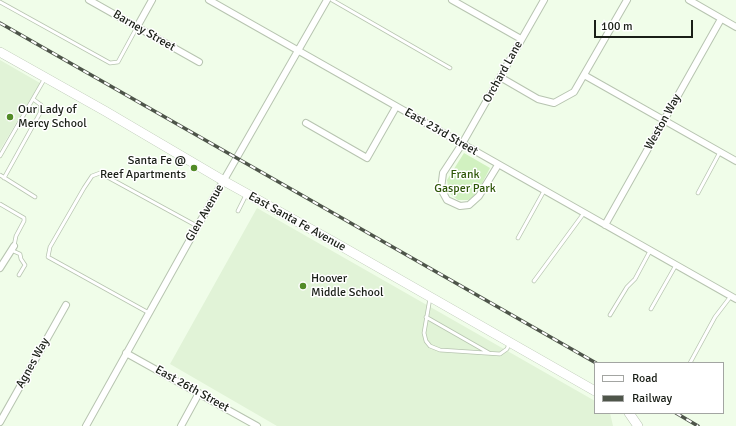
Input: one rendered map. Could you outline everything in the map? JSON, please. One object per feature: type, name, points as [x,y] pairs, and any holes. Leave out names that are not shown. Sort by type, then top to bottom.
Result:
[{"type":"street","name":"Barney Street","points":[[89,0],[199,62]]},
{"type":"street","points":[[137,27],[152,0]]},
{"type":"street","name":"East 23rd Street","points":[[209,0],[733,298]]},
{"type":"street","name":"Glen Avenue","points":[[86,426],[326,0]]},
{"type":"street","points":[[452,0],[521,39]]},
{"type":"street","name":"Orchard Lane","points":[[498,165],[479,196],[469,204],[460,206],[447,200],[440,189],[443,173],[462,144],[544,0]]},
{"type":"street","points":[[500,77],[538,99],[554,103],[574,92],[627,0]]},
{"type":"street","points":[[689,0],[736,27]]},
{"type":"street","name":"Weston Way","points":[[605,225],[721,19]]},
{"type":"street","name":"East Santa Fe Avenue","points":[[0,52],[106,111],[224,181],[594,390]]},
{"type":"street","points":[[584,75],[736,161]]},
{"type":"street","points":[[306,123],[367,158],[396,106]]},
{"type":"street","points":[[0,268],[12,248]]},
{"type":"street","name":"Agnes Way","points":[[0,422],[66,305]]},
{"type":"street","name":"East 26th Street","points":[[126,353],[257,426]]},
{"type":"street","points":[[181,426],[199,393]]},
{"type":"street","points":[[630,414],[638,426]]},
{"type":"lane","points":[[332,0],[450,68]]},
{"type":"lane","points":[[0,2],[110,63],[118,62],[137,27]]},
{"type":"lane","points":[[0,156],[45,77]]},
{"type":"lane","points":[[4,178],[40,113],[41,105],[33,99]]},
{"type":"lane","points":[[698,193],[720,152]]},
{"type":"lane","points":[[149,313],[48,257],[50,247],[92,176],[100,173],[197,227]]},
{"type":"lane","points":[[0,175],[35,197]]},
{"type":"lane","points":[[518,238],[544,191]]},
{"type":"lane","points":[[238,210],[247,194]]},
{"type":"lane","points":[[0,204],[24,218],[12,248],[20,254],[25,265],[20,274]]},
{"type":"lane","points":[[534,281],[584,213]]},
{"type":"lane","points":[[610,316],[627,287],[635,279],[650,251]]},
{"type":"lane","points":[[651,309],[676,265]]},
{"type":"lane","points":[[430,297],[424,333],[426,341],[430,346],[440,350],[500,354],[507,349],[510,342]]},
{"type":"lane","points":[[691,362],[715,317],[733,298]]},
{"type":"lane","points":[[426,317],[490,354]]},
{"type":"shaded area","name":"Our Lady of Mercy School","points":[[0,60],[40,83],[0,150]]},
{"type":"shaded area","name":"Hoover Middle School","points":[[257,208],[594,400],[594,414],[610,414],[613,426],[277,426],[170,364]]},
{"type":"green space","name":"Frank Gasper Park","points":[[464,153],[490,168],[476,195],[468,200],[458,200],[449,193],[447,180]]},
{"type":"railway","points":[[0,23],[594,362]]},
{"type":"railway","points":[[678,414],[698,426]]},
{"type":"place","name":"Our Lady of Mercy School","points":[[10,117]]},
{"type":"place","name":"Santa Fe @ Reef Apartments","points":[[194,168]]},
{"type":"place","name":"Hoover Middle School","points":[[303,286]]}]
